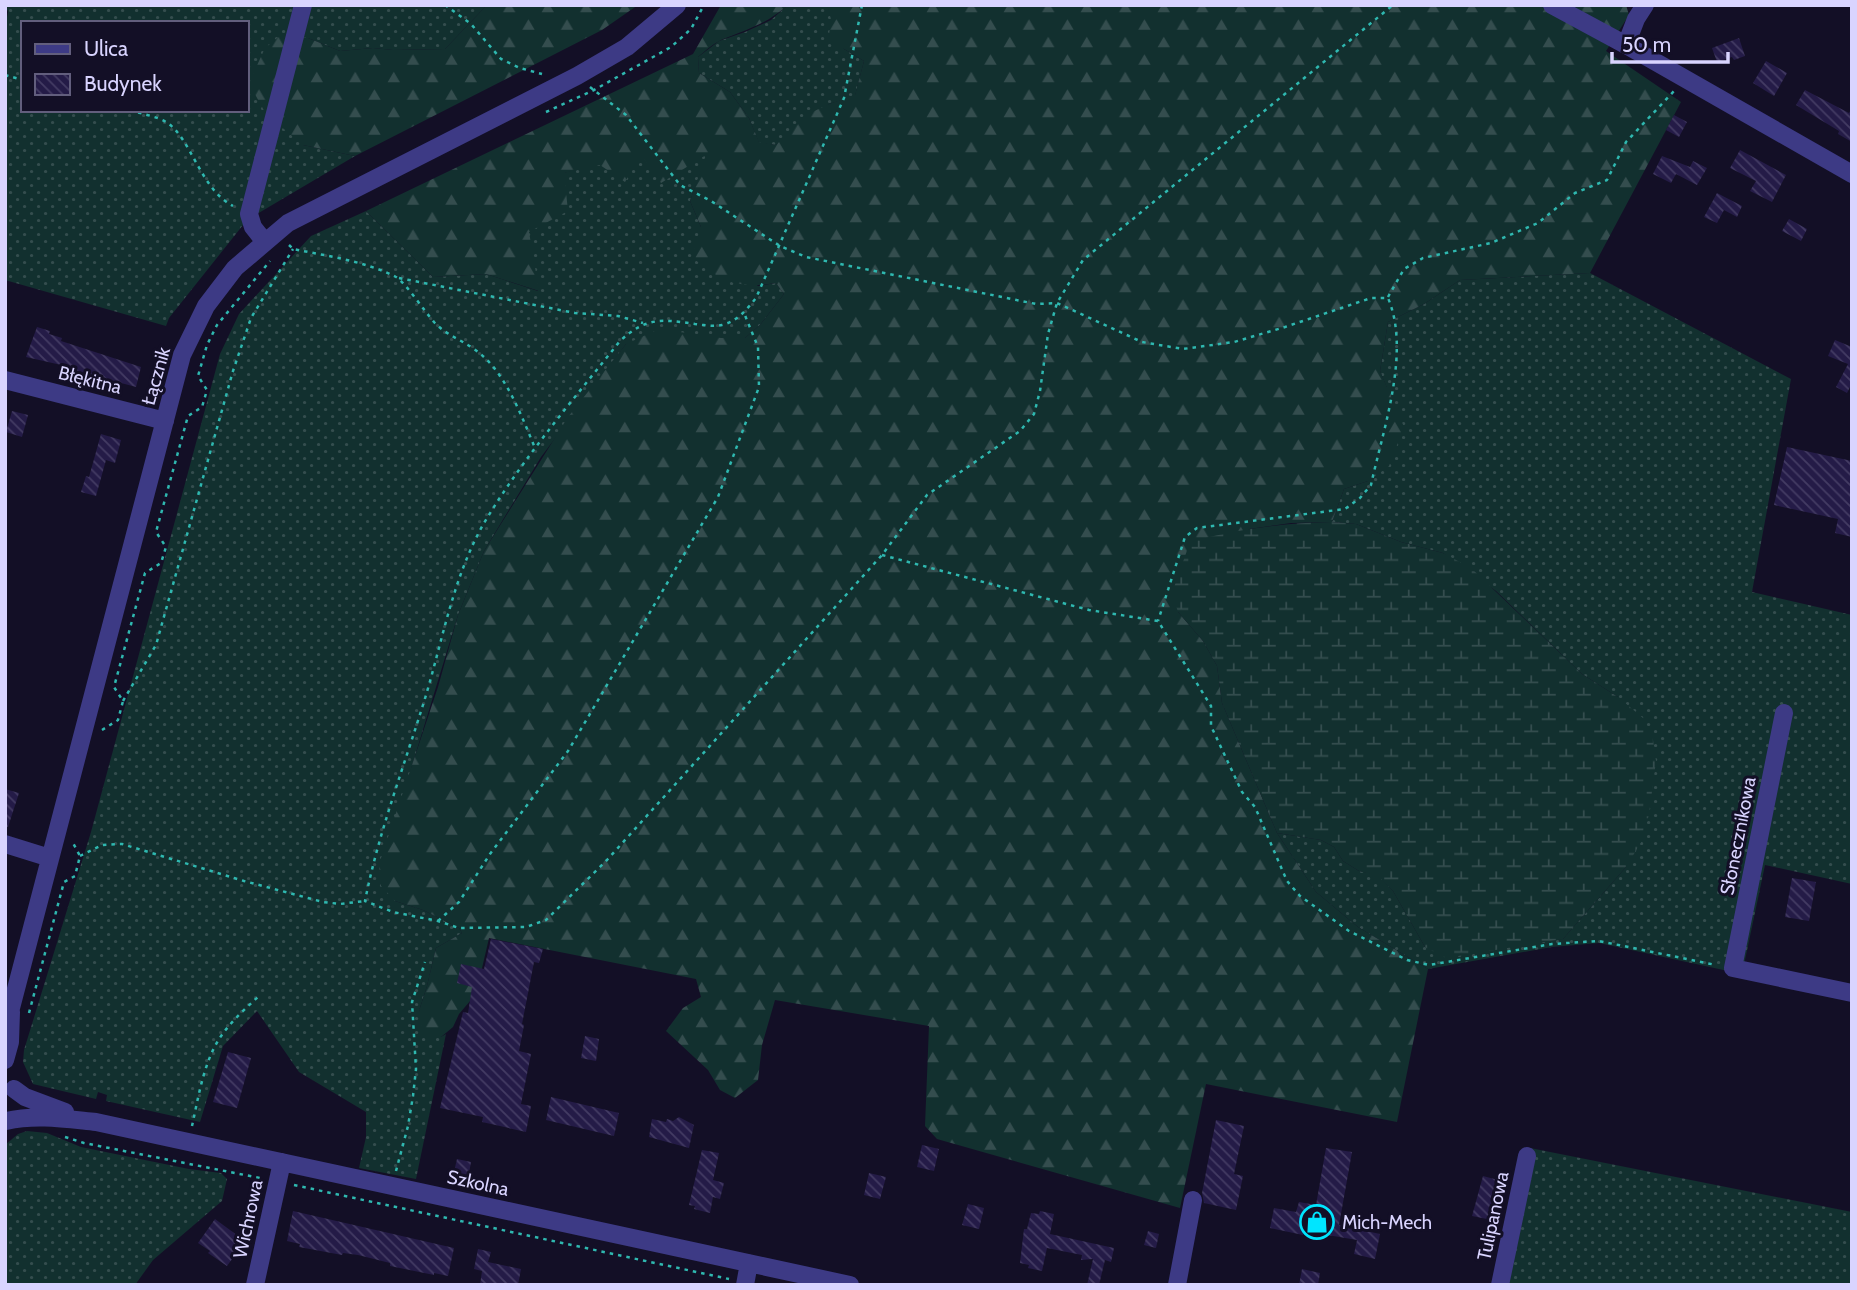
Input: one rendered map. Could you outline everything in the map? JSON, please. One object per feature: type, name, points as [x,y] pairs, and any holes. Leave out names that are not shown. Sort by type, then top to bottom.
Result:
[{"type":"street","points":[[265,242],[253,227],[249,214],[303,5]]},
{"type":"street","name":"Łącznik","points":[[5,1060],[50,858],[182,355],[206,306],[235,268],[288,223],[577,76],[627,47],[677,5]]},
{"type":"street","points":[[1552,5],[1852,174]]},
{"type":"street","points":[[1626,45],[1636,19],[1645,5]]},
{"type":"street","name":"Błękitna","points":[[5,380],[165,421]]},
{"type":"street","name":"Słonecznikowa","points":[[1733,968],[1784,713]]},
{"type":"street","points":[[5,845],[50,858]]},
{"type":"street","points":[[1733,968],[1852,993]]},
{"type":"street","points":[[6,1121],[16,1106],[10,1084]]},
{"type":"street","name":"Szkolna","points":[[10,1084],[25,1097],[96,1122]]},
{"type":"street","name":"Szkolna","points":[[6,1121],[39,1116],[96,1122],[850,1285]]},
{"type":"street","name":"Tulipanowa","points":[[1500,1285],[1527,1156]]},
{"type":"street","name":"Wichrowa","points":[[255,1285],[282,1162]]},
{"type":"street","points":[[1177,1285],[1193,1200]]},
{"type":"street","points":[[745,1284],[749,1263]]},
{"type":"path","points":[[445,5],[471,24],[501,59],[520,68],[547,75]]},
{"type":"path","points":[[545,112],[594,90],[671,47],[691,29],[704,5]]},
{"type":"path","points":[[297,238],[287,244],[293,249],[351,261],[399,278],[575,313],[618,316],[644,323],[668,320],[721,325],[744,313],[756,298],[780,246],[844,98],[862,5]]},
{"type":"path","points":[[80,856],[102,845],[122,844],[323,902],[340,904],[365,901],[393,912],[438,921],[449,926],[526,927],[546,920],[607,860],[882,555],[927,495],[1020,431],[1034,414],[1048,334],[1057,303],[1083,260],[1393,5]]},
{"type":"path","points":[[577,76],[626,115],[680,185],[711,201],[780,246],[806,257],[1036,304],[1057,303],[1142,342],[1182,349],[1234,342],[1371,298],[1388,298]]},
{"type":"path","points":[[1388,298],[1404,269],[1423,258],[1491,243],[1538,223],[1575,193],[1607,180],[1626,142],[1651,113],[1667,100],[1678,84]]},
{"type":"path","points":[[136,112],[166,122],[177,132],[204,178],[228,204],[249,214]]},
{"type":"path","points":[[102,730],[118,720],[124,701],[156,645],[233,371],[251,317],[293,249]]},
{"type":"path","points":[[124,701],[114,687],[145,573],[161,563],[166,547],[156,532],[188,416],[202,407],[207,390],[198,376],[207,345],[217,326],[272,260]]},
{"type":"path","points":[[399,278],[437,325],[453,339],[475,349],[497,372],[517,407],[534,449]]},
{"type":"path","points":[[1158,621],[1185,537],[1197,528],[1345,509],[1371,485],[1397,354],[1395,316],[1388,298]]},
{"type":"path","points":[[438,921],[459,902],[491,854],[568,751],[718,497],[759,387],[758,347],[744,313]]},
{"type":"path","points":[[365,901],[388,808],[422,709],[459,576],[485,522],[534,449],[620,341],[644,323]]},
{"type":"path","points":[[882,555],[1089,610],[1158,621],[1211,706],[1211,726],[1242,792],[1255,807],[1287,881],[1300,896],[1349,931],[1407,960],[1429,965],[1552,943],[1600,941],[1733,968]]},
{"type":"path","points":[[15,1015],[64,882],[75,876],[80,856],[72,842],[75,830]]},
{"type":"path","points":[[391,1186],[408,1126],[413,1096],[415,1069],[412,1002],[425,962]]},
{"type":"path","points":[[195,1114],[200,1088],[216,1045],[259,996]]},
{"type":"path","points":[[61,1135],[85,1143],[278,1182],[745,1284]]},
{"type":"green space","points":[[5,5],[487,5],[445,49],[373,48],[340,51],[308,38],[303,145],[355,156],[247,220],[169,318],[166,326],[5,280],[5,27],[8,12]]},
{"type":"green space","points":[[487,5],[638,5],[602,30],[355,156],[303,145],[266,114],[252,89],[254,72],[265,48],[282,34],[308,38],[340,51],[373,48],[445,49]]},
{"type":"green space","points":[[721,5],[788,5],[764,22],[718,42],[698,57],[699,73],[730,92],[749,118],[759,142],[776,145],[804,116],[855,95],[864,61],[844,49],[829,35],[831,19],[827,5],[1626,5],[1629,15],[1606,51],[1681,102],[1590,273],[1460,280],[1424,304],[1388,322],[1380,371],[1404,427],[1389,466],[1368,481],[1344,489],[1332,522],[1291,523],[1249,529],[1178,612],[1203,641],[1217,666],[1222,703],[1277,833],[1316,892],[1358,927],[1428,969],[1397,1122],[1206,1084],[1180,1208],[937,1139],[925,1126],[929,1026],[775,1000],[762,1045],[758,1080],[735,1098],[720,1090],[708,1070],[666,1031],[683,1008],[701,997],[696,979],[489,938],[476,994],[459,1014],[453,1027],[441,1037],[423,1033],[419,1011],[436,948],[462,933],[459,928],[423,910],[395,901],[381,886],[379,864],[438,687],[458,615],[484,551],[568,417],[626,344],[659,329],[721,338],[745,338],[760,325],[784,294],[776,283],[750,285],[730,282],[692,257],[701,227],[690,201],[706,155],[661,183],[641,154],[625,182],[600,165],[564,173],[568,211],[529,232],[539,291],[486,274],[433,277],[366,211],[693,54]]},
{"type":"green space","points":[[788,5],[827,5],[844,49],[864,61],[855,96],[829,104],[776,145],[759,143],[749,118],[730,92],[699,73],[698,57],[719,41],[771,20]]},
{"type":"green space","points":[[641,153],[707,155],[690,201],[701,227],[758,286],[776,283],[784,294],[760,325],[745,338],[626,344],[541,457],[484,551],[458,615],[411,769],[395,901],[423,910],[459,928],[462,933],[436,948],[419,1011],[441,1037],[446,1034],[416,1179],[359,1168],[366,1137],[366,1112],[299,1072],[257,1011],[223,1046],[200,1122],[106,1101],[107,1095],[98,1092],[96,1099],[33,1084],[23,1062],[24,1050],[91,832],[220,354],[239,314],[311,236],[366,211],[433,277],[486,274],[538,291],[528,232],[563,173]]},
{"type":"green space","points":[[1590,273],[1791,379],[1752,592],[1852,615],[1852,884],[1765,865],[1742,974],[1599,943],[1552,947],[1428,969],[1358,927],[1316,892],[1277,833],[1321,840],[1334,847],[1343,861],[1359,871],[1378,875],[1393,891],[1425,947],[1563,939],[1626,867],[1618,697],[1582,674],[1496,591],[1443,553],[1401,542],[1356,524],[1332,522],[1344,489],[1368,481],[1387,388],[1380,371],[1388,322],[1424,304],[1460,280]]},
{"type":"green space","points":[[1332,522],[1356,524],[1401,542],[1443,553],[1471,568],[1582,674],[1618,697],[1643,718],[1653,740],[1656,761],[1643,839],[1626,867],[1563,939],[1446,958],[1425,947],[1393,891],[1378,876],[1359,871],[1343,861],[1334,847],[1321,840],[1277,833],[1222,703],[1217,666],[1203,641],[1178,612],[1172,593],[1190,542],[1260,527]]},
{"type":"green space","points":[[27,1131],[47,1133],[81,1147],[221,1173],[227,1179],[222,1201],[153,1260],[135,1285],[5,1285],[5,1145],[18,1134]]},
{"type":"green space","points":[[1530,1148],[1852,1212],[1852,1285],[1501,1285]]},
{"type":"building","points":[[1739,38],[1745,56],[1717,62],[1712,48]]},
{"type":"building","points":[[1766,61],[1787,73],[1774,96],[1753,83]]},
{"type":"building","points":[[1805,90],[1849,113],[1852,108],[1852,142],[1796,105]]},
{"type":"building","points":[[1674,115],[1687,122],[1679,137],[1666,130]]},
{"type":"building","points":[[1740,150],[1786,175],[1772,202],[1750,191],[1756,181],[1730,168]]},
{"type":"building","points":[[1662,156],[1690,167],[1693,161],[1707,168],[1697,185],[1676,174],[1671,183],[1653,174]]},
{"type":"building","points":[[1717,193],[1742,206],[1737,217],[1724,210],[1717,223],[1704,217]]},
{"type":"building","points":[[1789,219],[1807,229],[1801,241],[1782,231]]},
{"type":"building","points":[[37,327],[62,338],[61,341],[141,367],[136,387],[26,357]]},
{"type":"building","points":[[1835,340],[1852,347],[1852,383],[1847,393],[1836,387],[1848,364],[1828,356]]},
{"type":"building","points":[[12,411],[28,415],[22,437],[6,432]]},
{"type":"building","points":[[101,434],[121,440],[115,463],[106,460],[96,496],[81,492],[86,476],[89,477]]},
{"type":"building","points":[[1787,447],[1852,461],[1852,537],[1835,533],[1838,519],[1774,505]]},
{"type":"building","points":[[5,789],[19,793],[8,827],[5,826]]},
{"type":"building","points":[[1792,878],[1816,882],[1809,921],[1785,917]]},
{"type":"building","points":[[491,939],[543,949],[539,963],[534,962],[519,1051],[531,1054],[521,1104],[531,1106],[526,1132],[482,1122],[483,1117],[440,1108],[463,1012],[468,1013],[472,987],[457,983],[461,964],[484,969]]},
{"type":"building","points":[[585,1036],[599,1039],[596,1061],[581,1058]]},
{"type":"building","points":[[228,1052],[251,1058],[237,1108],[213,1102]]},
{"type":"building","points":[[551,1097],[619,1113],[614,1136],[546,1120]]},
{"type":"building","points":[[679,1117],[694,1125],[689,1148],[649,1137],[652,1119],[666,1122],[667,1119],[673,1121]]},
{"type":"building","points":[[1216,1120],[1244,1126],[1234,1174],[1243,1176],[1236,1210],[1204,1203],[1202,1193]]},
{"type":"building","points":[[922,1145],[939,1149],[934,1171],[917,1167]]},
{"type":"building","points":[[1326,1148],[1352,1152],[1339,1225],[1380,1234],[1375,1259],[1354,1254],[1357,1240],[1304,1231],[1303,1235],[1270,1228],[1274,1208],[1296,1212],[1299,1202],[1316,1205]]},
{"type":"building","points":[[702,1150],[719,1153],[713,1180],[724,1183],[720,1199],[713,1197],[710,1213],[689,1205]]},
{"type":"building","points":[[457,1159],[471,1162],[468,1179],[453,1176]]},
{"type":"building","points":[[869,1173],[886,1177],[880,1199],[864,1195]]},
{"type":"building","points":[[1483,1176],[1498,1180],[1492,1220],[1472,1216]]},
{"type":"building","points":[[968,1204],[984,1208],[979,1229],[962,1225]]},
{"type":"building","points":[[293,1211],[454,1248],[448,1276],[390,1266],[390,1263],[358,1255],[342,1255],[299,1247],[300,1244],[287,1241]]},
{"type":"building","points":[[1040,1211],[1054,1214],[1050,1234],[1114,1248],[1111,1262],[1105,1260],[1099,1285],[1087,1285],[1093,1259],[1081,1260],[1082,1255],[1047,1248],[1042,1271],[1020,1263],[1024,1229],[1027,1229],[1031,1213],[1039,1214]]},
{"type":"building","points":[[215,1219],[245,1241],[227,1266],[198,1243]]},
{"type":"building","points":[[1148,1231],[1159,1234],[1156,1248],[1144,1245]]},
{"type":"building","points":[[478,1249],[491,1252],[488,1262],[521,1269],[518,1285],[480,1285],[482,1271],[474,1269]]},
{"type":"building","points":[[1302,1269],[1320,1273],[1318,1285],[1299,1285]]},
{"type":"place","name":"Mich-Mech","points":[[1317,1222]]}]
